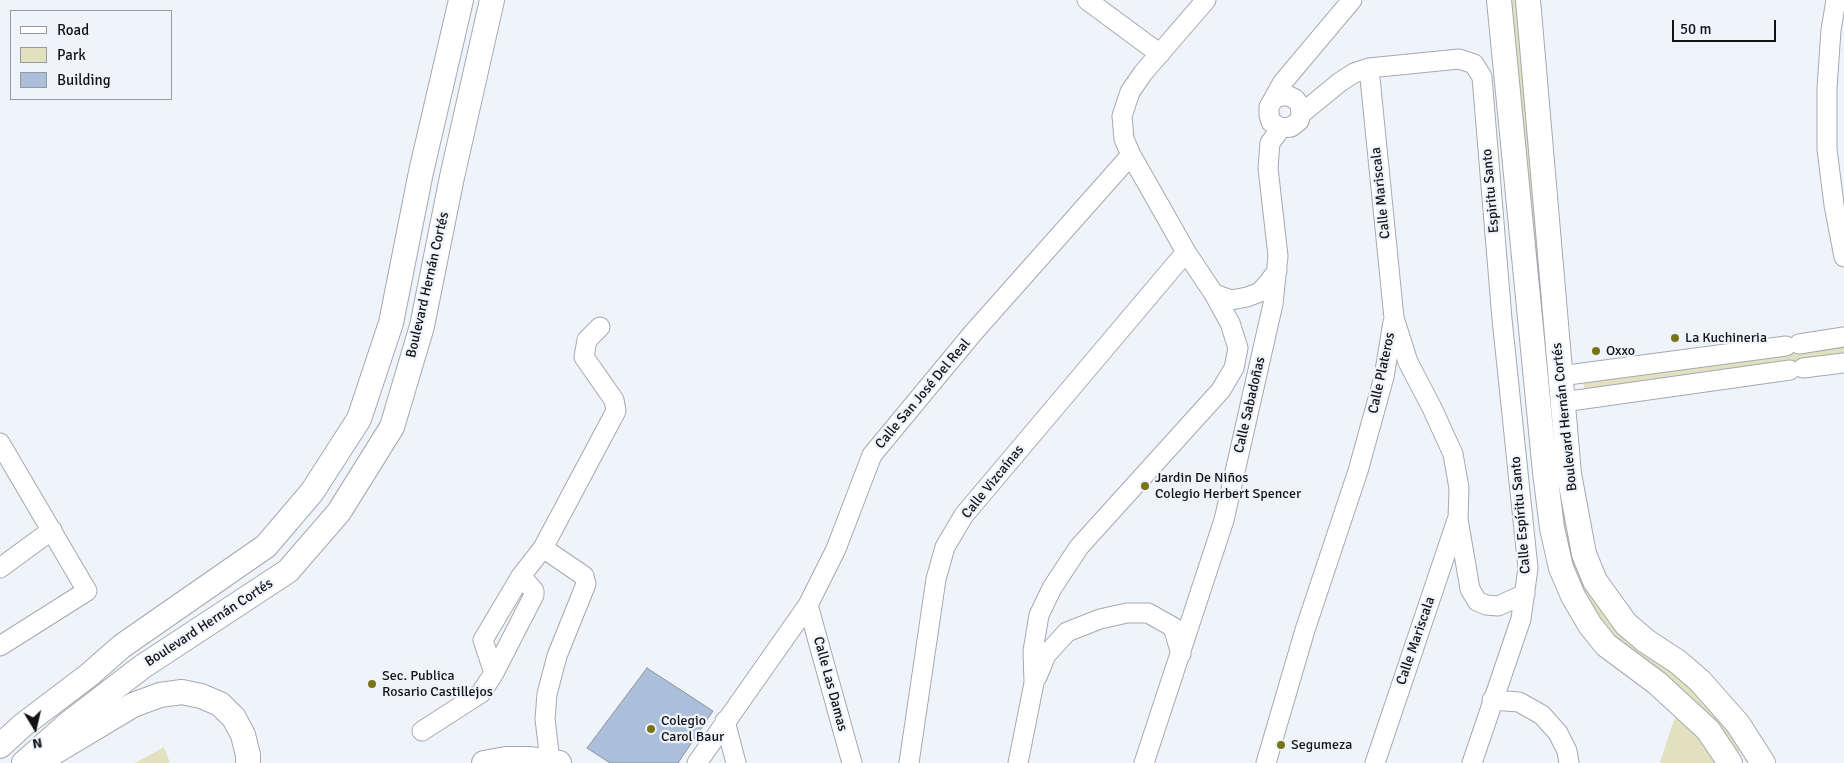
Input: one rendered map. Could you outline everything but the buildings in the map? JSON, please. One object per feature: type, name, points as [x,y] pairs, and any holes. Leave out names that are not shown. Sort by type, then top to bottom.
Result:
[{"type":"main road","name":"Boulevard Hernán Cortés","points":[[0,746],[23,725],[122,646],[266,546],[312,492],[360,419],[391,323],[421,172],[461,0]]},
{"type":"main road","name":"Boulevard Hernán Cortés","points":[[24,763],[69,724],[142,667],[288,571],[339,512],[392,427],[422,326],[452,177],[492,0]]},
{"type":"main road","name":"Boulevard Hernán Cortés","points":[[1499,0],[1545,472],[1552,528],[1561,568],[1573,596],[1590,625],[1606,645],[1657,683],[1708,730],[1729,762]]},
{"type":"main road","name":"Boulevard Hernán Cortés","points":[[1528,0],[1569,474],[1584,554],[1595,581],[1626,624],[1646,641],[1678,662],[1706,687],[1738,724],[1758,755]]},
{"type":"main road","points":[[421,172],[452,177]]},
{"type":"main road","points":[[414,206],[445,212]]},
{"type":"main road","points":[[36,763],[133,705],[160,695],[182,692],[202,696],[220,704],[234,718],[243,735],[248,754],[248,763]]},
{"type":"main road","points":[[1729,762],[1758,755]]},
{"type":"main road","points":[[484,763],[513,759],[553,762]]},
{"type":"street","points":[[1087,0],[1160,54]]},
{"type":"street","points":[[1034,683],[1033,651],[1039,615],[1052,588],[1079,547],[1221,390],[1234,368],[1238,348],[1230,323],[1214,294],[1186,252],[1131,155],[1124,138],[1122,116],[1130,92],[1143,73],[1206,0]]},
{"type":"street","points":[[1281,128],[1271,122],[1268,115],[1269,107],[1283,82],[1352,0]]},
{"type":"street","points":[[1836,0],[1831,30],[1827,88],[1827,149],[1834,205],[1844,257]]},
{"type":"street","name":"Calle Sabadoñas","points":[[1144,763],[1224,520],[1272,304],[1278,256],[1268,168],[1270,143],[1281,128],[1291,127],[1298,121],[1301,114],[1354,73],[1369,68],[1459,58],[1474,64]]},
{"type":"street","name":"Espiritu Santo","points":[[1474,64],[1482,77],[1502,319]]},
{"type":"street","name":"Calle Mariscala","points":[[1369,68],[1394,318]]},
{"type":"street","points":[[1274,99],[1280,96],[1289,96],[1295,99],[1300,105],[1301,114]]},
{"type":"street","name":"Calle San José Del Real","points":[[697,763],[808,605],[836,549],[872,455],[972,333],[1131,155]]},
{"type":"street","name":"Calle Vizcaínas","points":[[909,763],[936,579],[945,548],[964,514],[1186,252]]},
{"type":"street","points":[[1214,294],[1231,300],[1247,297],[1260,292],[1277,270]]},
{"type":"street","name":"Calle Plateros","points":[[1394,318],[1408,362],[1453,454],[1460,488],[1458,519],[1470,589],[1477,601],[1486,605],[1498,606],[1525,594]]},
{"type":"street","name":"Calle Plateros","points":[[1266,763],[1306,630],[1358,471],[1384,377],[1394,318]]},
{"type":"street","name":"Calle Espíritu Santo","points":[[1472,763],[1521,619],[1528,568],[1502,319]]},
{"type":"street","points":[[422,731],[481,693],[494,673],[534,595],[534,590],[520,576],[543,548],[616,411],[614,400],[584,357],[586,340],[600,327]]},
{"type":"street","points":[[1560,376],[1844,337]]},
{"type":"street","points":[[1744,352],[1748,376]]},
{"type":"street","points":[[1562,402],[1844,363]]},
{"type":"street","points":[[0,443],[87,591],[0,646]]},
{"type":"street","name":"Calle Mariscala","points":[[1375,763],[1458,519]]},
{"type":"street","points":[[0,568],[52,530]]},
{"type":"street","points":[[543,548],[584,576],[586,584],[557,656],[547,694],[545,719],[553,762]]},
{"type":"street","name":"Calle Las Damas","points":[[808,605],[852,763]]},
{"type":"street","points":[[1018,763],[1034,683],[1046,655],[1067,632],[1100,619],[1127,613],[1148,613],[1172,627],[1181,654]]},
{"type":"street","points":[[1492,700],[1519,702],[1542,715],[1558,733],[1567,751],[1569,763]]},
{"type":"street","points":[[725,721],[736,763]]},
{"type":"green space","points":[[1500,0],[1525,0],[1577,556],[1669,670],[1690,688],[1725,727],[1741,750],[1731,755],[1610,644],[1565,570]]},
{"type":"green space","points":[[1844,340],[1844,355],[1585,395],[1583,381]]},
{"type":"green space","points":[[1681,705],[1730,763],[1660,763],[1671,728]]},
{"type":"green space","points":[[164,747],[170,763],[135,763]]},
{"type":"place","name":"La Kuchineria","points":[[1675,338]]},
{"type":"place","name":"Oxxo","points":[[1596,351]]},
{"type":"place","name":"Jardin De Niños Colegio Herbert Spencer","points":[[1145,486]]},
{"type":"place","name":"Sec. Publica Rosario Castillejos","points":[[372,684]]},
{"type":"place","name":"Colegio Carol Baur","points":[[651,729]]},
{"type":"place","name":"Segumeza","points":[[1281,745]]}]
